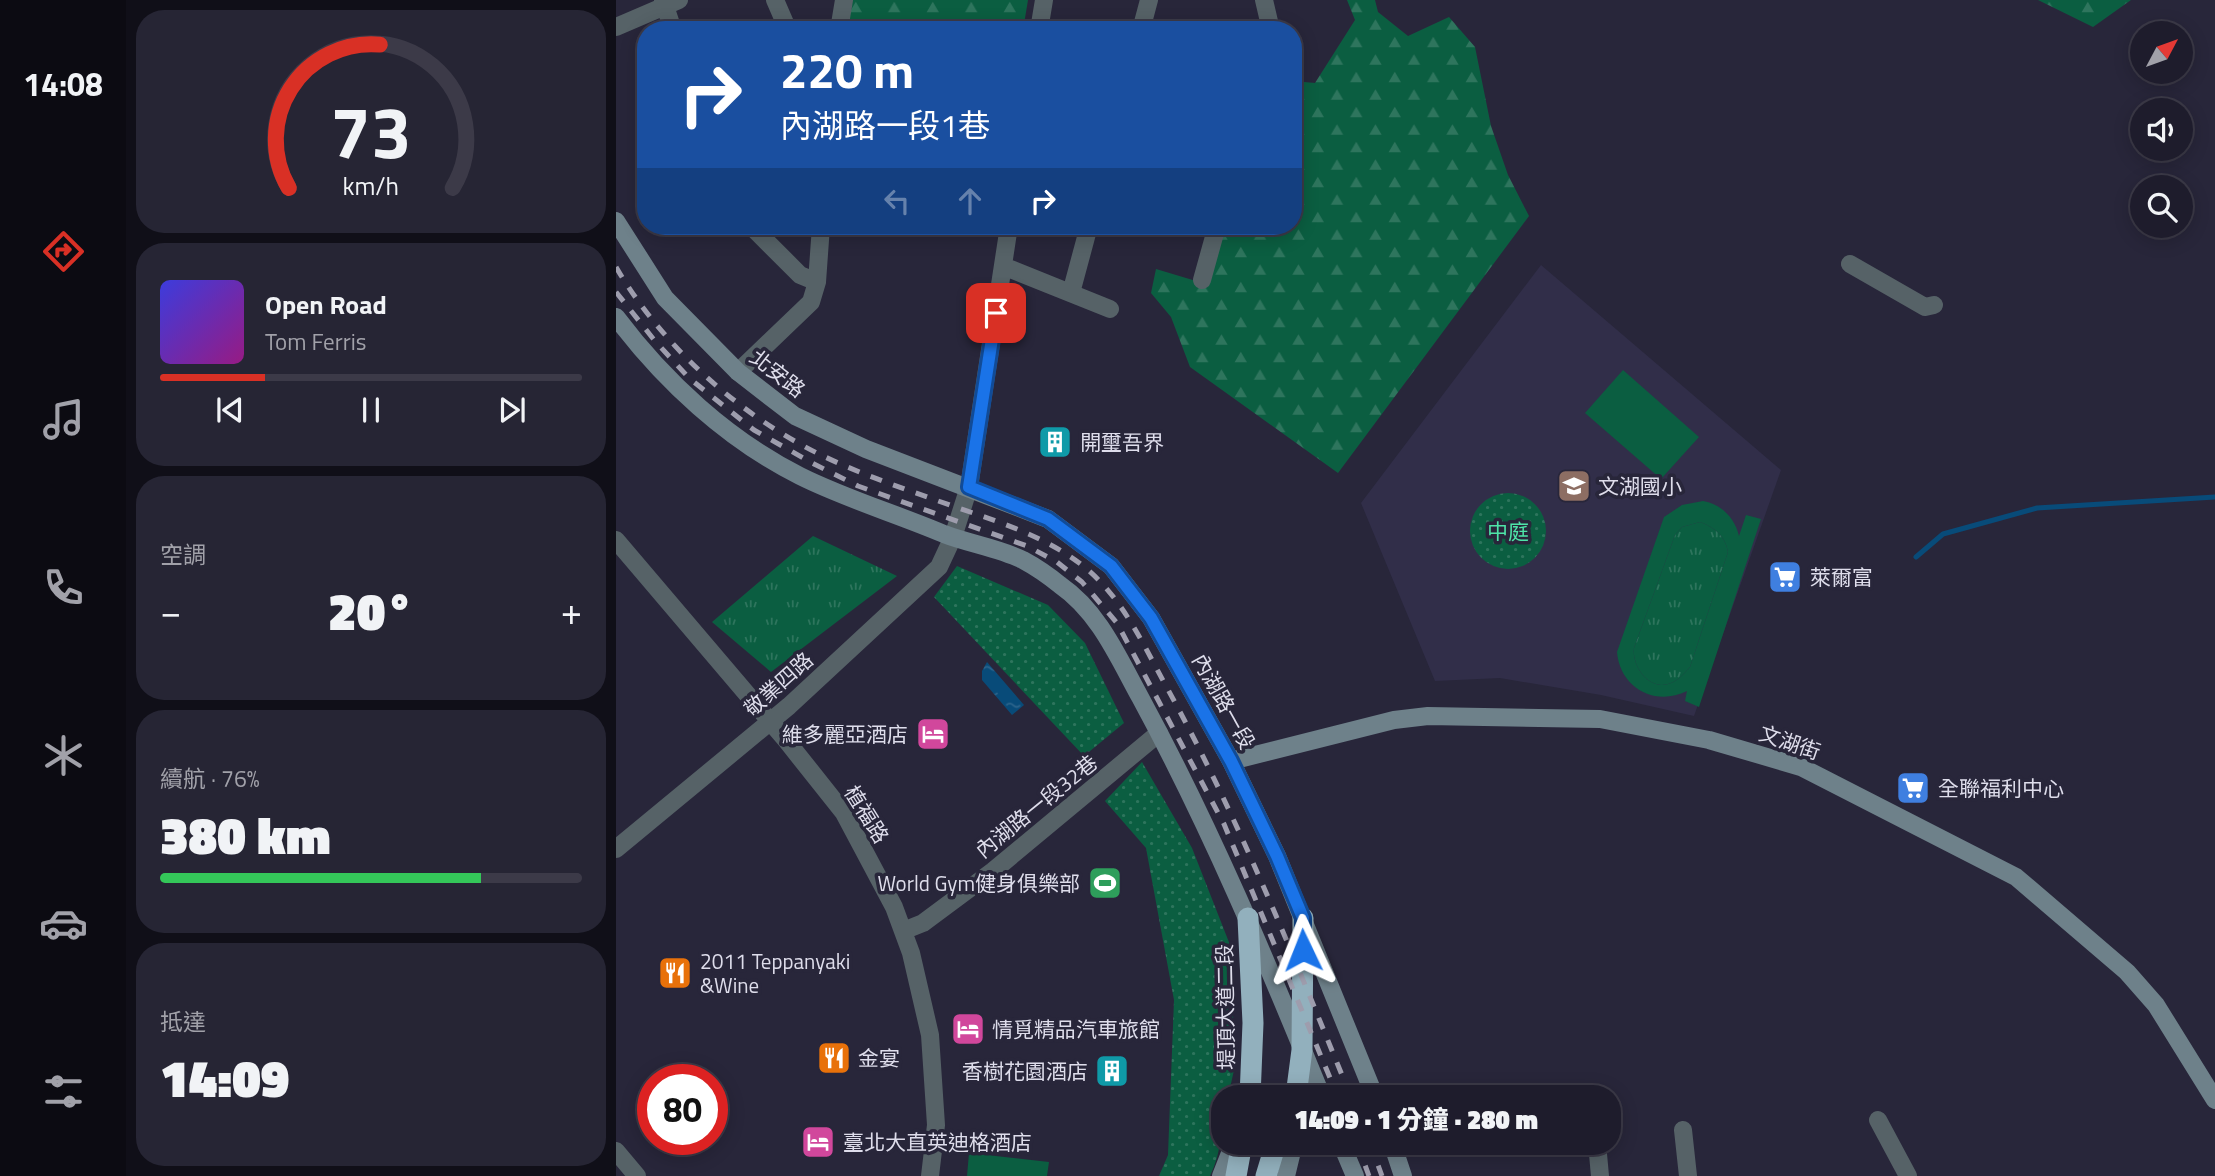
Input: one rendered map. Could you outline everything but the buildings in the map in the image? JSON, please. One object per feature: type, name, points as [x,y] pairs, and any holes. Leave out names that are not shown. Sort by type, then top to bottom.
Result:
[{"type":"highway","name":"堤頂大道二段","points":[[1248,918],[1252,1023],[1250,1085]]},
{"type":"highway","points":[[1296,1085],[1302,1050],[1303,918]]},
{"type":"highway","points":[[1236,1176],[1240,1155]]},
{"type":"highway","points":[[1266,1176],[1272,1155]]},
{"type":"main road","name":"北安路","points":[[616,221],[665,298],[738,372],[795,416],[866,449],[969,487]]},
{"type":"main road","points":[[616,317],[636,344],[685,395],[739,439],[799,475],[953,537],[1022,559],[1063,587],[1100,624],[1159,733],[1248,918],[1317,1085]]},
{"type":"main road","name":"內湖路一段","points":[[969,487],[1048,519],[1111,566],[1151,618],[1231,761],[1277,856],[1370,1085]]},
{"type":"main road","name":"文湖街","points":[[1231,761],[1394,720],[1428,716],[1600,719],[1707,739],[1801,767],[2015,877],[2127,972],[2156,1005],[2215,1100]]},
{"type":"main road","points":[[1222,1176],[1230,1155]]},
{"type":"main road","points":[[1286,1176],[1291,1155]]},
{"type":"main road","points":[[1346,1155],[1354,1175]]},
{"type":"main road","points":[[1396,1155],[1403,1176]]},
{"type":"street","points":[[775,0],[784,21]]},
{"type":"street","points":[[840,21],[844,0]]},
{"type":"street","points":[[1040,21],[1044,0]]},
{"type":"street","points":[[1143,21],[1149,0]]},
{"type":"street","points":[[1264,0],[1269,21]]},
{"type":"street","points":[[616,27],[669,2],[672,21]]},
{"type":"street","points":[[760,235],[800,275],[817,282]]},
{"type":"street","points":[[738,372],[811,302],[817,282],[820,235]]},
{"type":"street","name":"敬業四路","points":[[616,849],[770,722],[939,567],[953,537],[969,487],[1008,235]]},
{"type":"street","points":[[1070,293],[1086,235]]},
{"type":"street","points":[[1202,280],[1214,235]]},
{"type":"street","points":[[1850,264],[1925,307],[1934,305]]},
{"type":"street","points":[[1003,265],[1110,309]]},
{"type":"street","name":"植福路","points":[[616,540],[844,813],[894,907],[911,953],[930,1035],[936,1125],[930,1176]]},
{"type":"street","name":"內湖路一段32巷","points":[[902,931],[923,923],[993,871],[1159,733]]},
{"type":"street","points":[[1878,1120],[1908,1176]]},
{"type":"street","points":[[1683,1130],[1688,1176]]},
{"type":"street","points":[[616,1151],[637,1176]]},
{"type":"street","points":[[1598,1155],[1600,1176]]},
{"type":"shaded area","name":"文湖國小","points":[[1541,265],[1781,470],[1694,716],[1601,695],[1500,678],[1435,681],[1361,503]]},
{"type":"green space","points":[[851,0],[1028,0],[1024,21],[845,21]]},
{"type":"green space","points":[[1347,0],[1375,0],[1378,12],[1408,36],[1449,17],[1475,47],[1491,126],[1508,175],[1529,216],[1338,473],[1190,367],[1171,317],[1151,293],[1156,269],[1206,284],[1220,235],[1302,235],[1302,82],[1315,83],[1355,20]]},
{"type":"green space","points":[[2038,0],[2131,0],[2093,27]]},
{"type":"green space","points":[[1623,370],[1699,437],[1661,479],[1585,413]]},
{"type":"green space","name":"中庭","points":[[1501,493],[1515,493],[1529,499],[1540,510],[1546,531],[1543,546],[1535,558],[1515,569],[1501,569],[1487,563],[1476,552],[1470,538],[1470,524],[1476,510],[1487,499]]},
{"type":"green space","points":[[1703,501],[1716,505],[1731,518],[1739,536],[1746,515],[1761,519],[1699,707],[1685,701],[1687,691],[1663,697],[1641,691],[1625,676],[1617,652],[1664,517],[1682,505]],"holes":[[[1700,522],[1722,537],[1728,552],[1690,667],[1674,681],[1666,685],[1656,684],[1645,678],[1637,667],[1634,648],[1675,535],[1682,527]]]},
{"type":"green space","points":[[1700,522],[1719,533],[1728,552],[1690,667],[1666,685],[1656,684],[1645,678],[1637,667],[1634,648],[1675,535],[1682,527]]},
{"type":"green space","points":[[813,536],[897,576],[771,672],[712,622]]},
{"type":"green space","points":[[957,566],[1048,605],[1085,643],[1124,723],[1084,756],[934,597]]},
{"type":"green space","points":[[1142,762],[1192,848],[1232,950],[1234,1070],[1231,1085],[1211,1085],[1211,1155],[1217,1155],[1210,1176],[1159,1176],[1168,1155],[1174,1000],[1146,848],[1105,801]]},
{"type":"green space","points":[[969,1153],[1049,1162],[1047,1176],[967,1176]]},
{"type":"water","points":[[987,662],[1024,705],[1012,715],[982,680],[982,671]]},
{"type":"waterway","points":[[1916,557],[1943,534],[2037,508],[2215,497]]},
{"type":"railway","points":[[616,267],[635,296],[679,351],[732,399],[761,420],[791,439],[848,467],[1032,536],[1071,557],[1101,582],[1123,610],[1141,640],[1218,786],[1346,1085]]},
{"type":"railway","points":[[616,292],[689,378],[754,430],[858,486],[1027,546],[1057,562],[1082,582],[1117,623],[1224,824],[1333,1085]]},
{"type":"railway","points":[[1361,1155],[1369,1176]]},
{"type":"railway","points":[[1374,1155],[1382,1176]]},
{"type":"place","name":"開璽吾界","points":[[1055,442]]},
{"type":"place","name":"文湖國小","points":[[1574,486]]},
{"type":"place","name":"萊爾富","points":[[1785,577]]},
{"type":"place","name":"維多麗亞酒店","points":[[933,734]]},
{"type":"place","name":"全聯福利中心","points":[[1913,788]]},
{"type":"place","name":"World Gym健身俱樂部","points":[[1105,883]]},
{"type":"place","name":"2011 Teppanyaki &Wine","points":[[675,973]]},
{"type":"place","name":"情覓精品汽車旅館","points":[[968,1029]]},
{"type":"place","name":"金宴","points":[[834,1058]]},
{"type":"place","name":"香樹花園酒店","points":[[1112,1071]]},
{"type":"place","name":"臺北大直英迪格酒店","points":[[818,1142]]},
{"type":"route","points":[[996,313],[969,487],[1048,519],[1111,566],[1151,618],[1231,761],[1277,856],[1303,918],[1303,950]]}]
